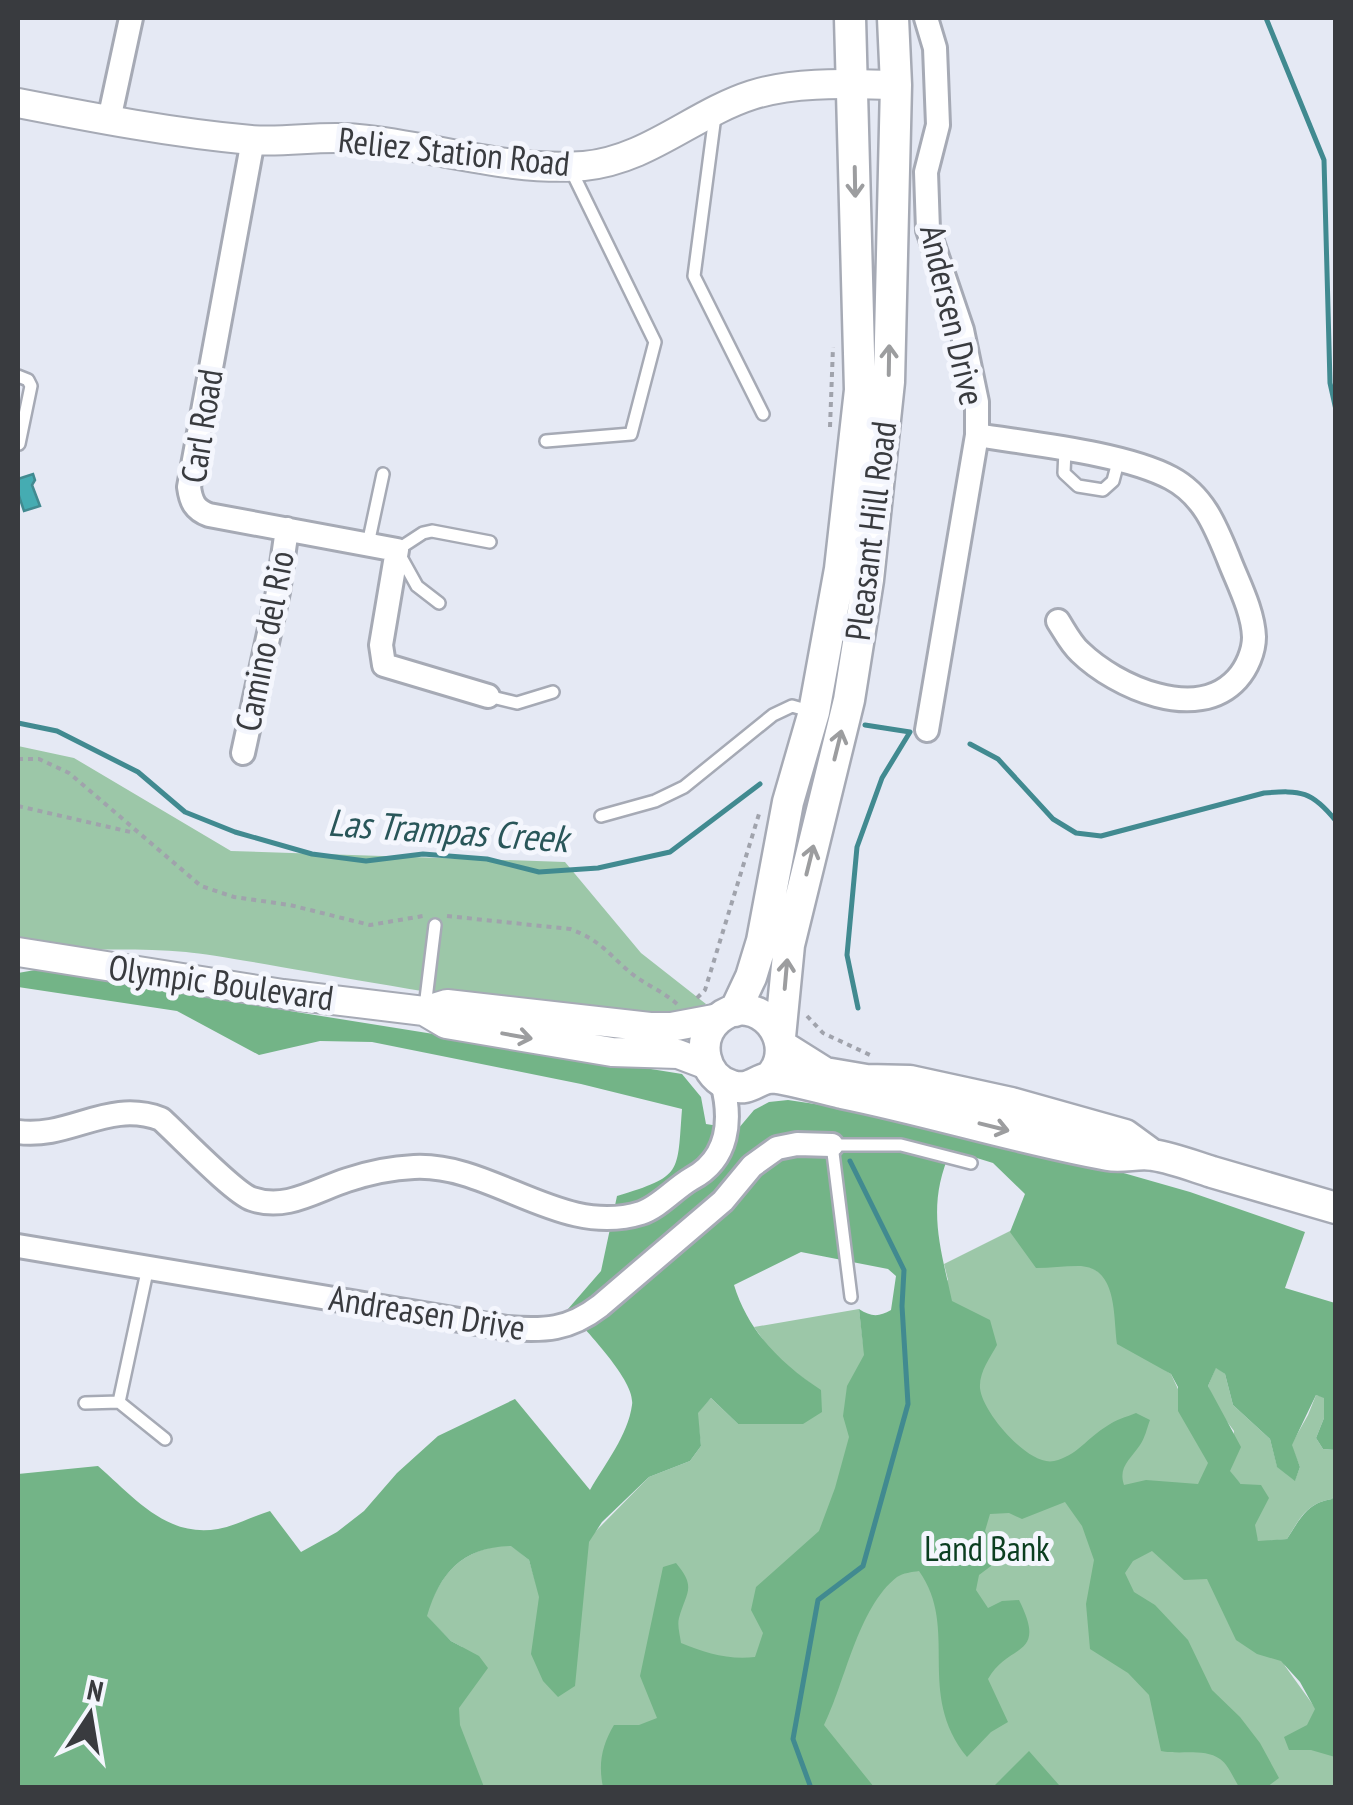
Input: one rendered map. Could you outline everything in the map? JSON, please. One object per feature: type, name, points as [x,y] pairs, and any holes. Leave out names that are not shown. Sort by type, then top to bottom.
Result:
[{"type":"main road","name":"Pleasant Hill Road","points":[[706,1012],[715,1005],[738,959],[776,800],[814,712],[840,569],[860,390],[850,18]]},
{"type":"main road","name":"Pleasant Hill Road","points":[[782,1034],[789,945],[849,700],[868,580],[889,382],[896,85],[893,18]]},
{"type":"main road","points":[[749,1010],[762,1015],[782,1034],[779,1064],[734,1084],[705,1040],[706,1012],[749,1010]]},
{"type":"main road","name":"Olympic Boulevard","points":[[782,1034],[910,1080],[1125,1135],[1151,1154]]},
{"type":"main road","name":"Olympic Boulevard","points":[[734,1084],[900,1104],[1112,1156],[1151,1154],[1336,1208]]},
{"type":"street","points":[[108,120],[132,18]]},
{"type":"street","name":"Andersen Drive","points":[[926,18],[935,48],[938,125],[926,172],[928,230],[962,330],[977,402],[977,435],[927,730]]},
{"type":"street","name":"Reliez Station Road","points":[[18,104],[254,140],[354,138],[535,166],[588,166],[639,153],[750,96],[780,89],[852,84],[937,84]]},
{"type":"street","name":"Carl Road","points":[[254,140],[190,498],[200,512],[397,550]]},
{"type":"street","points":[[977,435],[1118,462],[1174,480],[1196,496],[1212,516],[1247,606],[1254,636],[1243,672],[1227,690],[1209,699],[1184,700],[1138,688],[1099,668],[1077,650],[1058,621]]},
{"type":"street","name":"Camino del Rio","points":[[244,753],[278,592],[287,529]]},
{"type":"street","points":[[397,550],[380,646],[384,665],[488,696]]},
{"type":"street","name":"Olympic Boulevard","points":[[18,952],[283,994],[424,1011],[446,1024],[612,1052],[678,1054],[734,1084]]},
{"type":"street","name":"Olympic Boulevard","points":[[424,1011],[447,1004],[650,1026],[706,1012]]},
{"type":"street","points":[[18,1132],[44,1134],[113,1113],[146,1113],[161,1119],[245,1195],[281,1204],[370,1173],[416,1166],[477,1179],[586,1218],[617,1218],[644,1212],[702,1175],[722,1152],[734,1084]]},
{"type":"street","name":"Andreasen Drive","points":[[18,1246],[506,1328],[559,1329],[582,1320],[600,1306],[723,1201],[752,1166],[777,1148],[832,1145]]},
{"type":"lane","points":[[716,112],[694,276],[763,414]]},
{"type":"lane","points":[[546,441],[632,434],[655,342],[569,166]]},
{"type":"lane","points":[[18,376],[31,386],[19,444]]},
{"type":"lane","points":[[1065,450],[1064,473],[1078,486],[1103,490],[1113,481],[1118,462]]},
{"type":"lane","points":[[368,544],[382,474]]},
{"type":"lane","points":[[438,603],[417,586],[397,550],[432,531],[490,542]]},
{"type":"lane","points":[[488,696],[517,703],[553,692]]},
{"type":"lane","points":[[601,816],[655,801],[684,787],[772,715],[792,706],[814,712]]},
{"type":"lane","points":[[424,1011],[435,925]]},
{"type":"lane","points":[[851,1297],[832,1145],[901,1145],[971,1162]]},
{"type":"lane","points":[[120,1402],[148,1268]]},
{"type":"lane","points":[[85,1403],[120,1402],[166,1439]]},
{"type":"path","points":[[829,438],[833,338]]},
{"type":"path","points":[[18,759],[39,759],[69,773],[201,886],[234,898],[290,904],[370,925],[436,915],[570,929],[603,944],[624,968],[706,1012]]},
{"type":"path","points":[[706,1012],[705,990],[713,965],[776,800]]},
{"type":"path","points":[[18,806],[138,833]]},
{"type":"path","points":[[713,965],[722,968]]},
{"type":"green space","points":[[18,746],[74,758],[231,851],[565,862],[641,953],[706,1004],[674,1014],[616,1015],[459,997],[186,952],[18,950]]},
{"type":"green space","points":[[35,970],[682,1074],[701,1097],[706,1124],[738,1129],[754,1110],[769,1102],[788,1100],[889,1115],[1099,1166],[1190,1192],[1305,1232],[1285,1288],[1335,1303],[1335,1450],[1323,1449],[1316,1438],[1324,1418],[1324,1398],[1316,1395],[1292,1445],[1300,1467],[1295,1481],[1277,1467],[1270,1439],[1233,1405],[1225,1374],[1216,1368],[1208,1386],[1241,1447],[1230,1471],[1241,1484],[1261,1485],[1269,1498],[1255,1525],[1258,1541],[1287,1539],[1305,1513],[1335,1494],[1335,1757],[1311,1750],[1289,1750],[1284,1737],[1307,1725],[1315,1709],[1300,1682],[1281,1661],[1257,1654],[1236,1640],[1207,1579],[1184,1580],[1152,1551],[1133,1561],[1125,1573],[1134,1592],[1155,1605],[1188,1640],[1212,1690],[1260,1743],[1279,1778],[1267,1787],[1239,1787],[1226,1764],[1214,1756],[1161,1751],[1149,1695],[1128,1673],[1090,1649],[1086,1604],[1094,1560],[1082,1526],[1065,1502],[1022,1519],[1009,1513],[990,1514],[985,1531],[997,1551],[991,1566],[979,1575],[976,1590],[988,1608],[1002,1601],[1019,1600],[1029,1632],[1022,1647],[988,1679],[1008,1722],[991,1732],[967,1757],[943,1709],[936,1616],[931,1593],[919,1571],[897,1577],[872,1607],[824,1725],[874,1787],[603,1787],[602,1755],[614,1725],[639,1725],[657,1718],[640,1676],[663,1567],[676,1563],[688,1585],[678,1621],[681,1643],[717,1655],[755,1657],[763,1633],[751,1610],[756,1587],[819,1531],[835,1488],[849,1437],[843,1416],[847,1386],[864,1355],[859,1309],[875,1315],[891,1310],[896,1276],[888,1269],[801,1252],[734,1285],[757,1332],[792,1369],[821,1390],[822,1412],[803,1424],[738,1424],[711,1398],[698,1413],[701,1446],[690,1461],[649,1477],[602,1522],[589,1542],[575,1686],[558,1697],[543,1681],[531,1654],[539,1597],[529,1560],[511,1546],[494,1548],[466,1557],[446,1575],[427,1616],[451,1641],[479,1656],[488,1668],[459,1708],[460,1725],[484,1787],[18,1787],[18,1474],[98,1466],[152,1512],[182,1527],[199,1530],[224,1528],[270,1511],[301,1552],[364,1511],[397,1473],[438,1436],[515,1399],[590,1490],[626,1427],[631,1395],[618,1369],[568,1309],[601,1271],[617,1196],[654,1183],[672,1169],[677,1160],[682,1109],[581,1084],[372,1042],[320,1041],[259,1055],[177,1011],[18,987],[18,973]],"holes":[[[951,1150],[993,1163],[1025,1194],[1010,1232],[1036,1268],[1078,1266],[1100,1274],[1111,1294],[1117,1344],[1171,1374],[1178,1387],[1178,1411],[1208,1463],[1198,1484],[1146,1480],[1124,1485],[1124,1468],[1142,1442],[1150,1420],[1136,1413],[1100,1430],[1069,1455],[1044,1461],[1008,1436],[989,1410],[980,1382],[997,1345],[990,1320],[952,1301],[937,1208],[943,1170]]]},
{"type":"green space","name":"Land Bank","points":[[1020,1226],[1121,1285],[1165,1370],[1171,1374],[1221,1482],[1285,1666],[1316,1709],[1336,1757],[1335,1788],[277,1788],[462,1647],[426,1616],[438,1587],[456,1565],[479,1551],[511,1545],[529,1560],[538,1590],[649,1477],[690,1461],[701,1446],[697,1413],[711,1398],[738,1424],[810,1383],[777,1359],[754,1327],[859,1309],[863,1343],[948,1280],[944,1264]]},
{"type":"green space","points":[[1216,1367],[1225,1374],[1233,1405],[1270,1439],[1277,1466],[1295,1480],[1300,1467],[1291,1445],[1316,1395],[1324,1397],[1324,1418],[1316,1438],[1323,1449],[1335,1450],[1335,1494],[1305,1513],[1287,1539],[1258,1542],[1241,1484],[1229,1471],[1234,1431],[1208,1386]]},
{"type":"green space","points":[[1029,1751],[1059,1785],[1068,1787],[993,1787]]},
{"type":"water","points":[[33,474],[32,485],[40,506],[24,511],[18,479]]},
{"type":"waterway","points":[[1266,18],[1324,160],[1330,383],[1336,410]]},
{"type":"waterway","name":"Las Trampas Creek","points":[[18,723],[57,731],[138,772],[185,812],[235,832],[312,854],[366,861],[423,854],[487,859],[539,872],[598,868],[670,852],[760,784]]},
{"type":"waterway","points":[[858,1008],[847,955],[857,847],[882,778],[910,732],[865,725]]},
{"type":"waterway","name":"Las Trampas Creek","points":[[970,744],[998,759],[1053,819],[1076,833],[1101,836],[1277,792],[1312,798],[1336,821]]},
{"type":"waterway","points":[[811,1788],[793,1739],[818,1600],[863,1566],[908,1404],[902,1306],[904,1270],[850,1161]]}]
